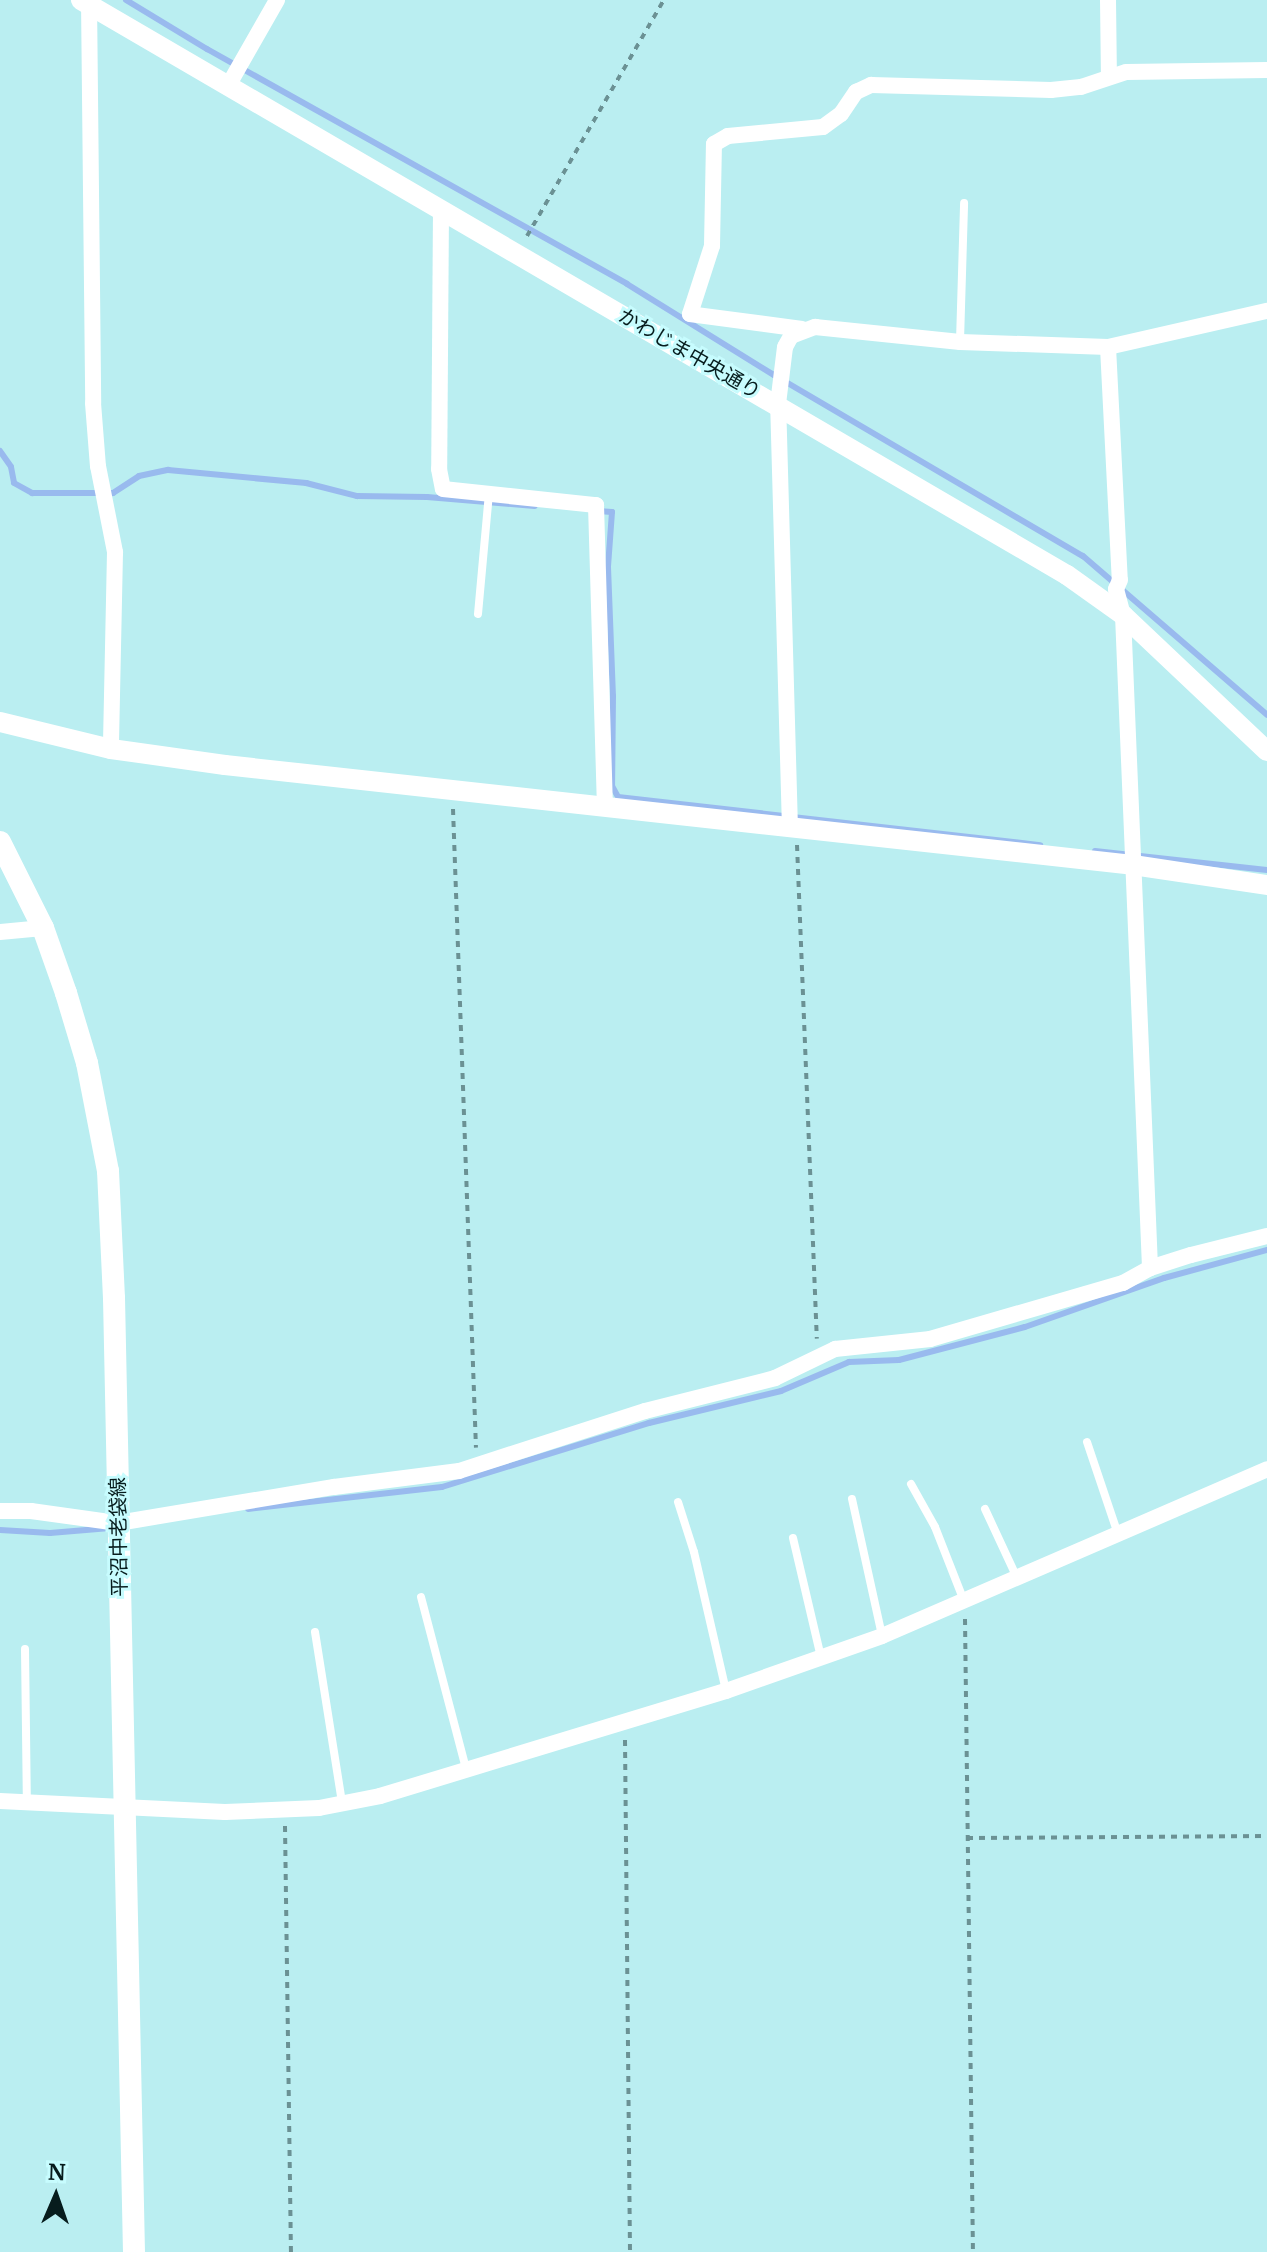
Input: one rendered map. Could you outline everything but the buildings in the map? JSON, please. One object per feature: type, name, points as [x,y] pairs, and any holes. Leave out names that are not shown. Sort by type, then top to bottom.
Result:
[{"type":"main road","name":"平沼中老袋線","points":[[0,842],[43,928],[87,1063],[108,1171],[134,2252]]},
{"type":"street","points":[[228,86],[277,0]]},
{"type":"street","points":[[1108,0],[1109,77]]},
{"type":"street","points":[[87,2],[93,403],[98,466],[115,552],[111,749]]},
{"type":"street","name":"かわじま中央通り","points":[[87,2],[982,523],[1123,615],[1267,751]]},
{"type":"street","points":[[1267,70],[1126,72],[1081,87],[1051,90],[871,85],[856,92],[841,114],[823,127],[728,136],[714,144],[712,246],[690,314],[802,329],[815,327],[960,342],[1108,347],[1267,311]]},
{"type":"street","points":[[441,209],[439,469],[443,489],[596,505],[605,808]]},
{"type":"street","points":[[793,829],[778,404],[785,347],[791,336],[802,329]]},
{"type":"street","points":[[1108,347],[1118,584],[1123,615],[1150,1268]]},
{"type":"street","points":[[0,722],[111,749],[605,808],[1133,865],[1267,885]]},
{"type":"street","points":[[0,932],[43,928]]},
{"type":"street","points":[[0,1511],[31,1511],[118,1523],[334,1487],[419,1479],[477,1467],[645,1411],[775,1378],[835,1349],[930,1339],[1123,1283],[1150,1268],[1267,1236]]},
{"type":"street","points":[[0,1801],[123,1805],[210,1812],[285,1810],[380,1796],[726,1691],[882,1636],[1267,1469]]},
{"type":"lane","points":[[960,342],[964,203]]},
{"type":"lane","points":[[478,614],[489,494]]},
{"type":"lane","points":[[1087,1442],[1118,1535]]},
{"type":"lane","points":[[911,1484],[935,1527],[964,1601]]},
{"type":"lane","points":[[852,1499],[882,1636]]},
{"type":"lane","points":[[678,1502],[726,1691]]},
{"type":"lane","points":[[985,1509],[1017,1578]]},
{"type":"lane","points":[[793,1538],[821,1658]]},
{"type":"lane","points":[[421,1597],[466,1769]]},
{"type":"lane","points":[[315,1632],[342,1803]]},
{"type":"lane","points":[[25,1649],[27,1802]]},
{"type":"path","points":[[517,253],[664,0]]},
{"type":"path","points":[[452,790],[477,1467]]},
{"type":"path","points":[[793,829],[818,1358]]},
{"type":"path","points":[[964,1601],[973,2252]]},
{"type":"path","points":[[625,1722],[630,2252]]},
{"type":"path","points":[[285,1810],[291,2252]]},
{"type":"path","points":[[967,1838],[1267,1836]]},
{"type":"waterway","points":[[126,0],[207,49],[627,284],[774,375],[1083,556],[1267,715]]},
{"type":"waterway","points":[[0,451],[11,467],[14,483],[32,493],[113,493],[139,476],[168,470],[306,483],[357,496],[427,497],[535,506]]},
{"type":"waterway","points":[[598,511],[612,512],[608,567],[613,696],[612,786],[618,797],[1040,845]]},
{"type":"waterway","points":[[1095,851],[1267,870]]},
{"type":"waterway","points":[[248,1509],[442,1487],[649,1423],[781,1391],[849,1362],[899,1360],[1025,1327],[1164,1278],[1267,1250]]},
{"type":"waterway","points":[[0,1530],[50,1533],[110,1528]]}]
